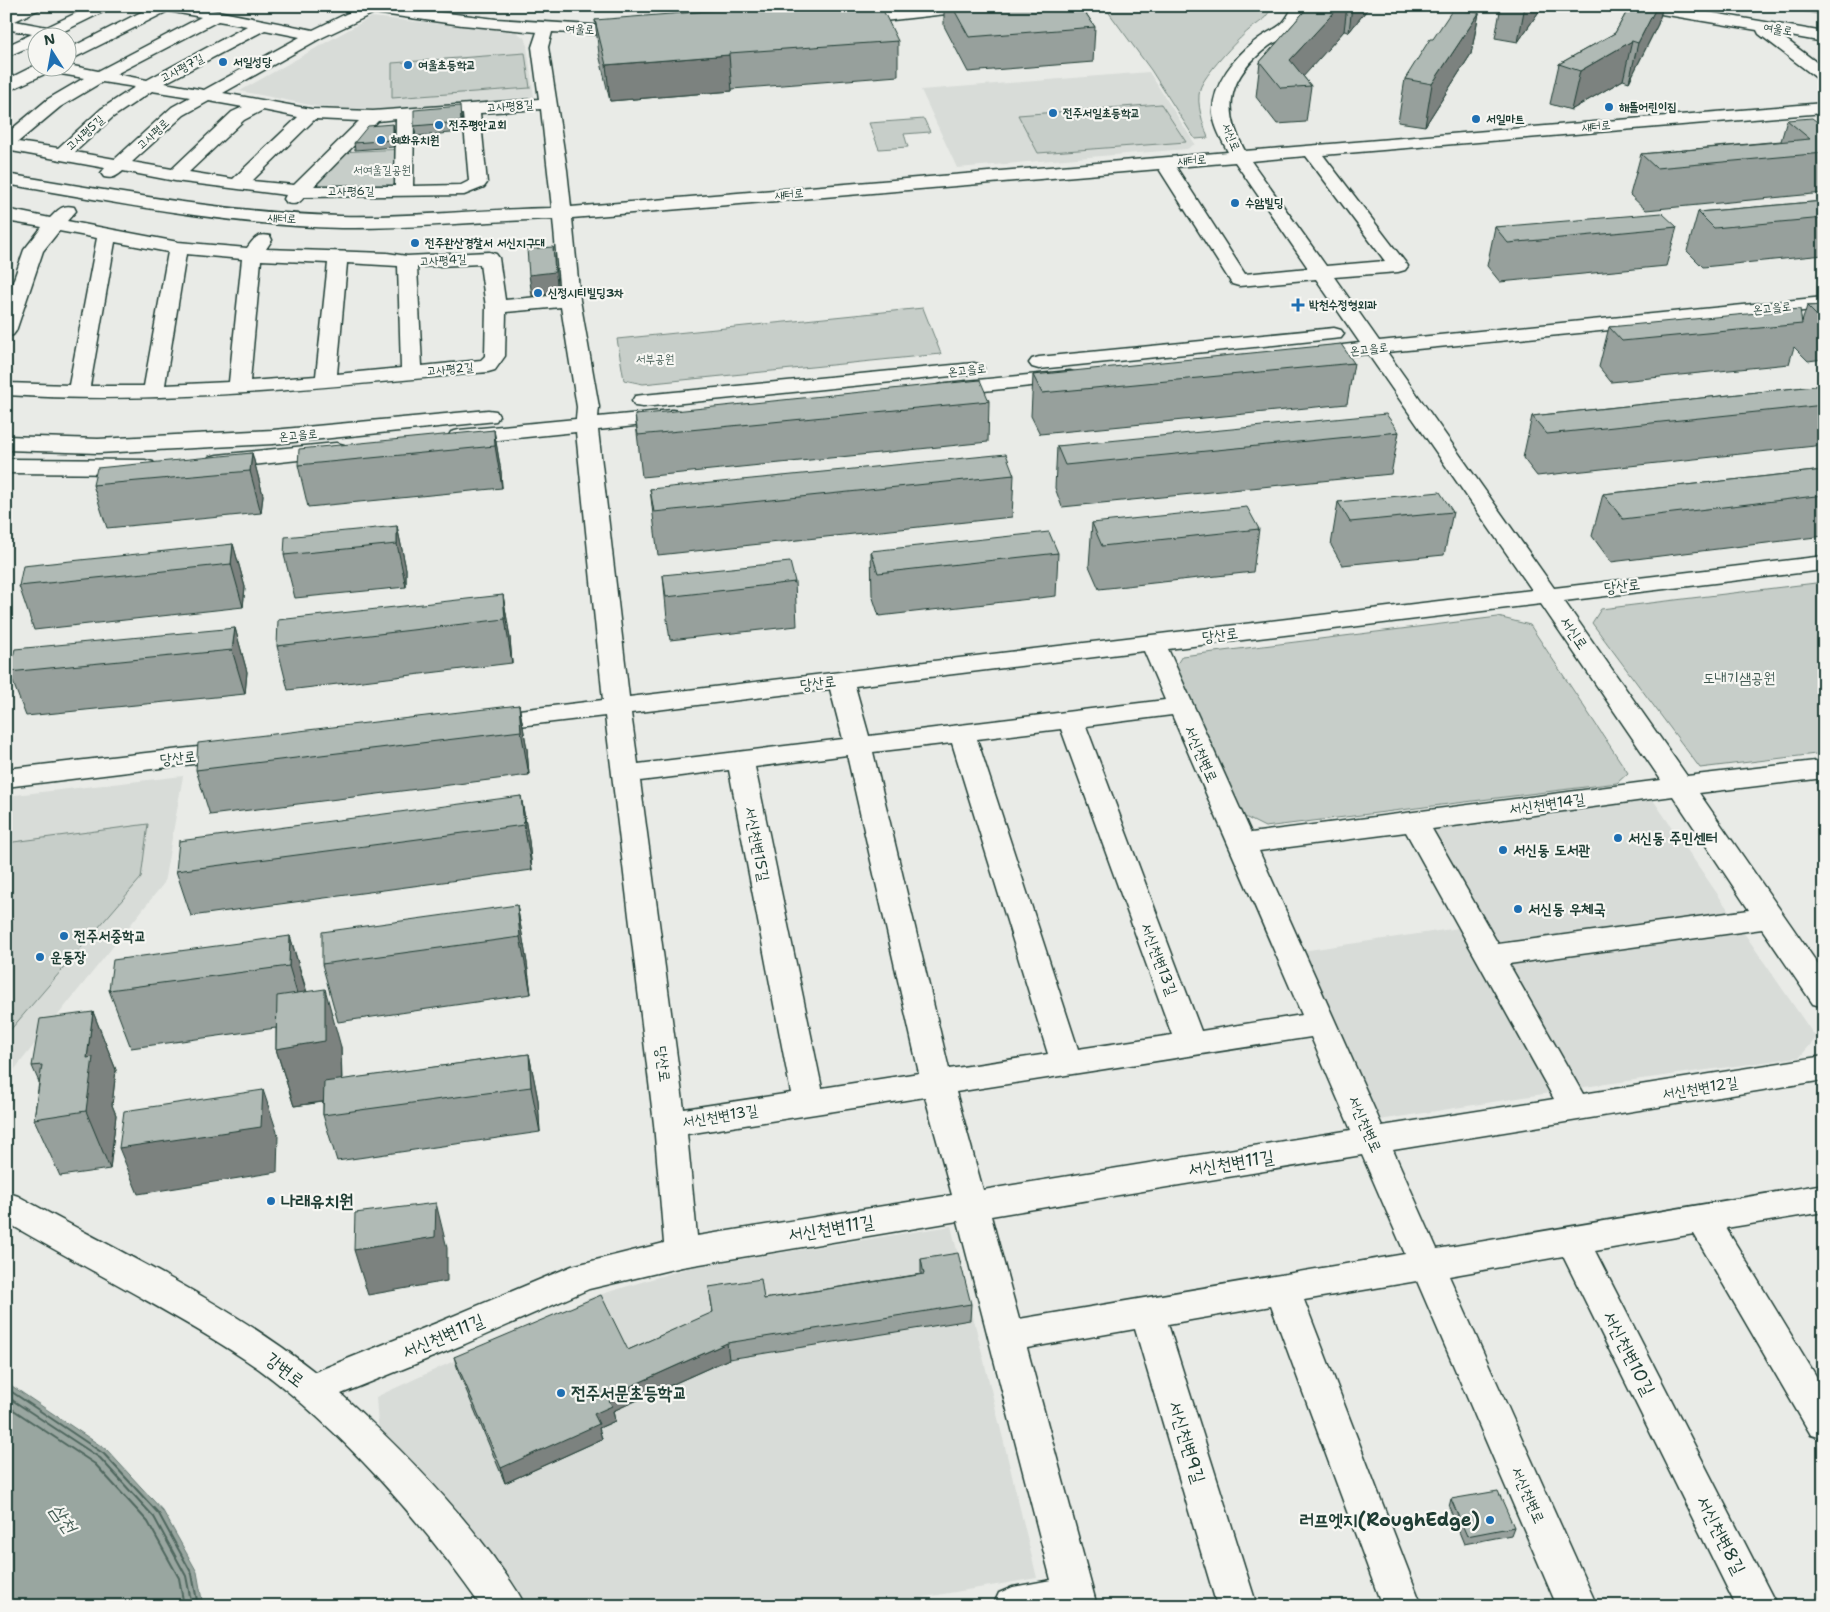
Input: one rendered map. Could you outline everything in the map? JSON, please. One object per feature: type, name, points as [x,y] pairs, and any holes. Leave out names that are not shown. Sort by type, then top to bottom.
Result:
[{"type":"street","points":[[6,19],[35,6]]},
{"type":"street","points":[[57,28],[104,6]]},
{"type":"street","points":[[78,50],[166,6],[315,35]]},
{"type":"street","points":[[832,22],[973,6]]},
{"type":"street","name":"서신로","points":[[1301,6],[1298,13],[1282,33],[1264,42],[1247,59],[1224,92],[1222,108],[1223,125],[1239,156],[1547,595],[1680,786],[1768,918],[1824,996]]},
{"type":"street","name":"여울로","points":[[1643,6],[1824,37]]},
{"type":"street","name":"여울로","points":[[366,7],[546,28],[653,31]]},
{"type":"street","name":"고사평로","points":[[6,332],[34,250],[55,223],[86,193],[120,165],[178,111],[366,7]]},
{"type":"street","points":[[102,76],[215,16]]},
{"type":"street","points":[[6,24],[28,28]]},
{"type":"street","name":"고사평7길","points":[[107,113],[151,84],[262,25]]},
{"type":"street","points":[[1764,27],[1765,31],[1824,76]]},
{"type":"street","name":"여울로","points":[[546,28],[540,47],[549,104]]},
{"type":"street","points":[[6,52],[28,42]]},
{"type":"street","points":[[6,58],[28,62]]},
{"type":"street","name":"고사평7길","points":[[78,72],[206,94]]},
{"type":"street","points":[[6,87],[28,75]]},
{"type":"street","name":"고사평5길","points":[[6,144],[54,103],[102,76]]},
{"type":"street","name":"고사평8길","points":[[206,94],[311,114],[373,116],[549,104]]},
{"type":"street","points":[[549,104],[558,170],[570,300],[587,415],[617,707]]},
{"type":"street","points":[[175,176],[238,116],[261,105]]},
{"type":"street","name":"새터로","points":[[6,179],[184,209],[341,222],[379,221],[561,213],[1824,108]]},
{"type":"street","name":"고사평8길","points":[[471,109],[476,150]]},
{"type":"street","name":"고사평5길","points":[[62,154],[107,113]]},
{"type":"street","points":[[237,185],[311,114]]},
{"type":"street","points":[[404,191],[405,114]]},
{"type":"street","name":"고사평6길","points":[[299,191],[373,116]]},
{"type":"street","name":"고사평5길","points":[[6,144],[120,165]]},
{"type":"street","name":"고사평6길","points":[[120,165],[175,176],[299,191],[464,190],[478,183],[476,150]]},
{"type":"street","points":[[1164,162],[1239,280],[1398,266],[1310,150]]},
{"type":"street","points":[[239,387],[252,254],[299,191]]},
{"type":"street","name":"고사평4길","points":[[6,215],[178,248],[407,262],[489,258],[496,307]]},
{"type":"street","points":[[78,393],[107,234]]},
{"type":"street","points":[[153,392],[178,248]]},
{"type":"street","points":[[326,381],[338,257]]},
{"type":"street","name":"고사평4길","points":[[407,262],[410,318]]},
{"type":"street","name":"온고을로","points":[[1367,340],[1824,288]]},
{"type":"street","points":[[496,307],[570,300]]},
{"type":"street","name":"온고을로","points":[[6,443],[98,446],[273,437],[587,415],[1367,340],[1824,303]]},
{"type":"street","name":"고사평2길","points":[[6,389],[78,393],[153,392],[326,381],[488,366],[495,356],[496,307]]},
{"type":"street","name":"고사평2길","points":[[410,318],[412,372]]},
{"type":"street","name":"온고을로","points":[[201,464],[587,415]]},
{"type":"street","points":[[6,466],[162,467]]},
{"type":"street","name":"당산로","points":[[462,725],[1824,563]]},
{"type":"street","name":"서신천변로","points":[[1153,643],[1577,1606]]},
{"type":"street","points":[[841,680],[937,1083],[1075,1600],[1013,1606]]},
{"type":"street","points":[[626,774],[1180,706]]},
{"type":"street","name":"당산로","points":[[617,707],[670,1124]]},
{"type":"street","name":"서신천변13길","points":[[1070,720],[1191,1044]]},
{"type":"street","points":[[962,733],[1068,1063]]},
{"type":"street","name":"당산로","points":[[6,778],[259,749]]},
{"type":"street","name":"서신천변15길","points":[[740,760],[809,1102]]},
{"type":"street","name":"서신천변14길","points":[[1241,844],[1680,786],[1824,769]]},
{"type":"street","points":[[1414,822],[1576,1108]]},
{"type":"street","points":[[1489,956],[1768,918]]},
{"type":"street","name":"서신천변13길","points":[[682,1253],[670,1124],[1320,1024]]},
{"type":"street","name":"서신천변12길","points":[[1372,1140],[1824,1068]]},
{"type":"street","name":"서신천변11길","points":[[311,1390],[584,1276],[682,1253],[1372,1140]]},
{"type":"street","points":[[1006,1336],[1824,1198]]},
{"type":"street","name":"강변로","points":[[6,1206],[194,1310],[271,1358],[311,1390],[368,1442],[459,1542],[505,1606]]},
{"type":"street","points":[[1704,1219],[1824,1423]]},
{"type":"street","name":"서신천변10길","points":[[1573,1241],[1686,1465]]},
{"type":"street","points":[[1283,1290],[1402,1606]]},
{"type":"street","name":"서신천변9길","points":[[1147,1312],[1232,1589]]},
{"type":"street","name":"서신천변8길","points":[[1686,1465],[1757,1606]]},
{"type":"shaded area","name":"여울초등학교","points":[[371,17],[516,32],[526,39],[534,97],[529,100],[395,110],[320,107],[240,91]]},
{"type":"shaded area","name":"전주서일초등학교","points":[[1149,72],[1195,144],[1187,149],[957,168],[921,90]]},
{"type":"shaded area","name":"전주서중학교","points":[[183,776],[164,883],[6,1080],[6,796]]},
{"type":"shaded area","points":[[1649,794],[1816,1038],[1800,1057],[1577,1088],[1431,827]]},
{"type":"shaded area","points":[[1465,927],[1556,1092],[1380,1120],[1302,951]]},
{"type":"shaded area","points":[[951,1226],[1037,1578],[873,1606],[527,1606],[378,1426],[376,1397],[592,1297],[691,1267]]},
{"type":"green space","points":[[1104,6],[1273,6],[1260,22],[1229,49],[1203,83],[1200,89],[1199,101],[1208,138],[1195,139],[1151,70]]},
{"type":"green space","points":[[525,53],[530,88],[392,98],[392,63]]},
{"type":"green space","points":[[1161,104],[1186,142],[1038,153],[1018,115]]},
{"type":"green space","points":[[924,119],[930,132],[904,134],[908,147],[879,149],[869,123]]},
{"type":"green space","name":"서여울길공원","points":[[403,149],[395,188],[321,188],[313,181],[340,152]]},
{"type":"green space","name":"서부공원","points":[[923,308],[941,354],[643,384],[624,380],[617,339]]},
{"type":"green space","name":"도내기샘공원","points":[[1824,582],[1824,753],[1700,768],[1592,623],[1601,609]]},
{"type":"green space","points":[[1498,617],[1530,625],[1628,773],[1617,783],[1265,827],[1241,815],[1175,667],[1182,656]]},
{"type":"green space","name":"운동장","points":[[148,824],[141,878],[6,1035],[6,843]]},
{"type":"water","points":[[1771,6],[1824,6],[1824,15]]},
{"type":"water","name":"삼천","points":[[6,1382],[107,1450],[163,1511],[197,1572],[203,1606],[6,1606]]},
{"type":"building","points":[[771,6],[881,6],[898,41],[729,53],[729,55],[606,65],[595,20]]},
{"type":"building","points":[[952,6],[1081,6],[1095,27],[969,37]]},
{"type":"building","points":[[1309,6],[1340,6],[1290,60],[1311,86],[1281,88],[1260,62]]},
{"type":"building","points":[[1630,6],[1657,6],[1638,43],[1632,41],[1580,71],[1559,64],[1615,33]]},
{"type":"building","points":[[1453,9],[1479,13],[1432,84],[1405,79],[1430,39],[1433,39]]},
{"type":"building","points":[[460,106],[461,122],[414,126],[414,110]]},
{"type":"building","points":[[1812,118],[1824,127],[1824,153],[1656,168],[1641,154],[1810,139],[1787,120]]},
{"type":"building","points":[[393,124],[393,140],[354,143],[368,126]]},
{"type":"building","points":[[1824,201],[1824,218],[1714,228],[1698,212]]},
{"type":"building","points":[[1662,213],[1677,227],[1508,243],[1495,227]]},
{"type":"building","points":[[553,247],[555,272],[529,275],[527,249]]},
{"type":"building","points":[[1824,305],[1824,320],[1822,321],[1807,306]]},
{"type":"building","points":[[1800,309],[1802,324],[1622,341],[1609,327]]},
{"type":"building","points":[[1341,344],[1354,363],[1042,393],[1033,375]]},
{"type":"building","points":[[980,380],[989,401],[638,435],[635,415]]},
{"type":"building","points":[[1824,385],[1824,405],[1547,434],[1532,416]]},
{"type":"building","points":[[1386,414],[1399,432],[1065,465],[1057,446]]},
{"type":"building","points":[[494,430],[495,446],[298,465],[299,449]]},
{"type":"building","points":[[252,453],[250,471],[93,485],[97,468]]},
{"type":"building","points":[[1006,454],[1014,475],[654,512],[650,489]]},
{"type":"building","points":[[1824,470],[1824,495],[1623,519],[1603,494]]},
{"type":"building","points":[[1440,492],[1453,512],[1350,522],[1338,502]]},
{"type":"building","points":[[1247,507],[1259,529],[1102,546],[1092,523]]},
{"type":"building","points":[[397,526],[397,544],[284,555],[285,537]]},
{"type":"building","points":[[1049,532],[1058,553],[878,573],[871,551]]},
{"type":"building","points":[[233,544],[231,564],[19,586],[23,566]]},
{"type":"building","points":[[790,562],[795,582],[666,597],[663,575]]},
{"type":"building","points":[[503,595],[505,619],[277,646],[278,620]]},
{"type":"building","points":[[235,628],[232,650],[9,672],[15,649]]},
{"type":"building","points":[[519,705],[521,731],[196,770],[198,743]]},
{"type":"building","points":[[521,796],[524,825],[176,871],[179,841]]},
{"type":"building","points":[[517,905],[520,937],[322,964],[322,932]]},
{"type":"building","points":[[290,936],[289,966],[109,990],[113,960]]},
{"type":"building","points":[[325,989],[325,1041],[276,1049],[277,996]]},
{"type":"building","points":[[93,1012],[87,1058],[93,1057],[86,1111],[34,1119],[42,1065],[32,1066],[40,1019]]},
{"type":"building","points":[[529,1054],[531,1087],[323,1115],[324,1082]]},
{"type":"building","points":[[263,1090],[261,1127],[119,1148],[124,1111]]},
{"type":"building","points":[[436,1203],[435,1237],[354,1250],[355,1213]]},
{"type":"building","name":"전주서문초등학교","points":[[958,1253],[971,1304],[727,1343],[607,1397],[612,1406],[594,1414],[599,1424],[501,1468],[454,1357],[601,1295],[628,1350],[713,1312],[709,1287],[761,1279],[764,1299],[924,1274],[921,1259]]},
{"type":"building","points":[[1498,1491],[1514,1527],[1467,1536],[1451,1499]]},
{"type":"place","name":"서일성당","points":[[223,62]]},
{"type":"place","name":"여울초등학교","points":[[408,65]]},
{"type":"place","name":"해뜰어린이집","points":[[1609,107]]},
{"type":"place","name":"전주서일초등학교","points":[[1053,113]]},
{"type":"place","name":"서일마트","points":[[1476,119]]},
{"type":"place","name":"전주평안교회","points":[[439,125]]},
{"type":"place","name":"혜화유치원","points":[[381,140]]},
{"type":"place","name":"수암빌딩","points":[[1235,203]]},
{"type":"place","name":"전주완산경찰서 서신지구대","points":[[415,243]]},
{"type":"place","name":"신정시티빌딩3차","points":[[538,293]]},
{"type":"place","name":"박천수정형외과","points":[[1298,305]]},
{"type":"place","name":"서신동 주민센터","points":[[1618,838]]},
{"type":"place","name":"서신동 도서관","points":[[1503,850]]},
{"type":"place","name":"서신동 우체국","points":[[1518,909]]},
{"type":"place","name":"전주서중학교","points":[[64,936]]},
{"type":"place","name":"운동장","points":[[40,957]]},
{"type":"place","name":"나래유치원","points":[[271,1201]]},
{"type":"place","name":"전주서문초등학교","points":[[561,1393]]},
{"type":"place","name":"러프엣지(RoughEdge)","points":[[1490,1520]]}]
